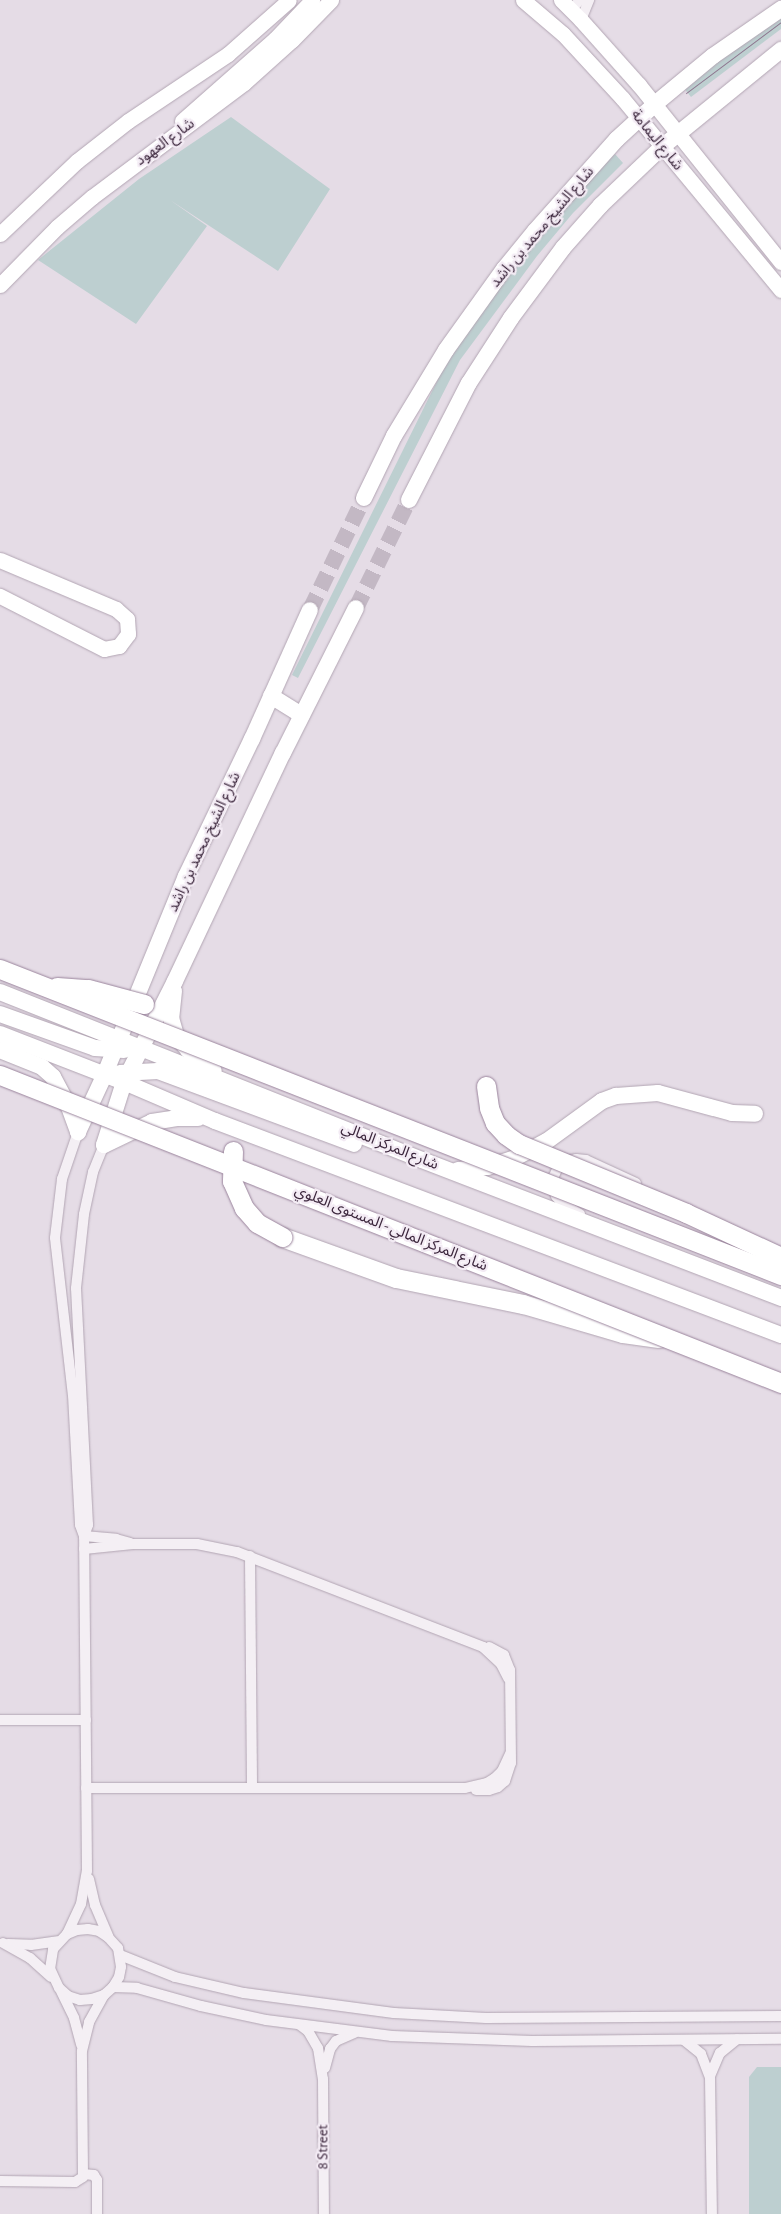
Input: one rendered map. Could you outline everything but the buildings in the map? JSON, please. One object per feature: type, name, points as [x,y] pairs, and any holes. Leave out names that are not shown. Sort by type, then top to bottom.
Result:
[{"type":"highway","points":[[0,969],[781,1275]]},
{"type":"highway","points":[[46,988],[78,987],[144,1004]]},
{"type":"highway","name":"شارع المركز المالي - المستوى العلوي","points":[[0,1074],[781,1383]]},
{"type":"highway","points":[[486,1086],[489,1108],[495,1123],[506,1135],[519,1144],[686,1213],[781,1256]]},
{"type":"highway","points":[[233,1151],[231,1171],[239,1199],[250,1216],[273,1234],[355,1265],[403,1280],[537,1307],[638,1336],[669,1339]]},
{"type":"main road","name":"شارع الشيخ محمد بن راشد","points":[[364,498],[419,392],[474,309],[542,223],[617,139],[654,104],[713,56],[781,9]]},
{"type":"main road","name":"شارع الشيخ محمد بن راشد","points":[[409,500],[450,416],[511,318],[582,226],[662,147],[781,50]]},
{"type":"main road","points":[[104,1145],[127,1077],[140,1048],[175,981],[244,832],[356,608]]},
{"type":"main road","name":"شارع الشيخ محمد بن راشد","points":[[78,1132],[104,1076],[186,876],[310,610]]},
{"type":"main road","points":[[271,696],[302,715]]},
{"type":"main road","points":[[48,1011],[90,1012],[106,1010],[116,1004],[145,974]]},
{"type":"main road","points":[[175,981],[171,1010],[176,1036],[188,1050],[226,1081]]},
{"type":"main road","points":[[0,992],[101,1032],[117,1045]]},
{"type":"main road","points":[[0,1014],[95,1048],[117,1045],[140,1048]]},
{"type":"main road","points":[[95,1048],[103,1043],[104,1037],[101,1032]]},
{"type":"main road","points":[[0,1034],[104,1076],[127,1077],[158,1071],[386,1156],[422,1160]]},
{"type":"main road","name":"شارع المركز المالي","points":[[140,1048],[422,1160],[781,1298]]},
{"type":"main road","points":[[0,1050],[42,1067],[53,1076],[70,1107],[78,1132]]},
{"type":"main road","points":[[153,1096],[150,1077],[158,1071]]},
{"type":"main road","points":[[127,1077],[153,1096],[215,1121],[781,1335]]},
{"type":"main road","points":[[450,1170],[488,1167],[513,1159],[547,1141],[602,1101],[616,1096],[658,1093],[732,1113],[755,1114]]},
{"type":"main road","points":[[104,1145],[140,1126],[164,1119],[190,1117],[215,1121]]},
{"type":"street","points":[[0,234],[53,182],[84,156],[128,122],[228,54],[289,0]]},
{"type":"street","points":[[172,137],[193,109],[261,52],[312,0]]},
{"type":"street","name":"شارع العهود","points":[[0,285],[24,258],[78,209],[269,62],[331,0]]},
{"type":"street","name":"شارع اليمامة","points":[[523,0],[563,34],[639,119],[710,202],[781,290]]},
{"type":"street","points":[[573,7],[589,0]]},
{"type":"street","name":"شارع اليمامة","points":[[573,7],[678,133],[781,262]]},
{"type":"street","points":[[0,560],[116,609],[127,619],[128,634],[119,646],[104,649],[0,596]]},
{"type":"street","points":[[78,1132],[62,1179],[55,1238],[73,1395],[80,1525],[84,1536]]},
{"type":"street","points":[[52,1978],[50,1959],[58,1941],[66,1934],[81,1904],[87,1871],[84,1536],[88,1520],[76,1288],[84,1214],[91,1179],[104,1145]]},
{"type":"street","points":[[600,1227],[562,1203],[556,1196],[553,1186],[554,1176],[558,1168],[566,1161],[576,1159],[596,1164],[781,1252]]},
{"type":"street","points":[[84,1536],[116,1539],[133,1544]]},
{"type":"street","points":[[84,1549],[133,1544],[211,1545],[250,1556],[483,1647],[501,1664],[508,1678],[510,1754],[502,1771],[495,1778],[487,1783],[465,1788],[86,1788]]},
{"type":"street","points":[[250,1556],[252,1788]]},
{"type":"street","points":[[0,1720],[86,1720]]},
{"type":"street","points":[[82,2051],[89,2022],[104,1995],[113,1987],[120,1972],[120,1955],[108,1937],[95,1905],[87,1871]]},
{"type":"street","points":[[66,1934],[88,1928],[108,1937]]},
{"type":"street","points":[[2,1943],[31,1945],[58,1941]]},
{"type":"street","points":[[0,2181],[75,2182],[81,2180],[83,2174],[82,2051],[74,2018],[52,1978],[30,1958],[2,1943]]},
{"type":"street","points":[[120,1955],[175,1977],[244,1993],[394,2013],[522,2018],[781,2016]]},
{"type":"street","points":[[113,1987],[137,1988],[209,2008],[300,2025],[357,2033],[485,2040],[781,2039]]},
{"type":"street","points":[[59,1988],[68,1996],[80,2000],[104,1995]]},
{"type":"street","points":[[300,2025],[311,2035],[318,2048],[323,2079]]},
{"type":"street","points":[[323,2079],[330,2049],[346,2035],[357,2033]]},
{"type":"street","points":[[710,2077],[720,2053],[737,2039]]},
{"type":"street","points":[[684,2040],[701,2054],[710,2077],[712,2214]]},
{"type":"street","name":"8 Street","points":[[323,2079],[324,2214]]},
{"type":"street","points":[[83,2174],[94,2175],[97,2180],[97,2214]]},
{"type":"shaded area","points":[[781,16],[781,29],[691,97],[683,87]]},
{"type":"shaded area","points":[[231,117],[330,189],[278,271],[170,200],[207,226],[136,324],[38,260],[139,179]]},
{"type":"shaded area","points":[[615,154],[623,163],[573,213],[537,256],[460,360],[298,678],[292,675],[441,373],[504,279],[580,189]]},
{"type":"shaded area","points":[[757,2067],[781,2067],[781,2214],[749,2214],[749,2077]]},
{"type":"tunnel","points":[[310,610],[364,498]]},
{"type":"tunnel","points":[[356,608],[409,500]]},
{"type":"tram line","points":[[686,93],[781,22]]}]
